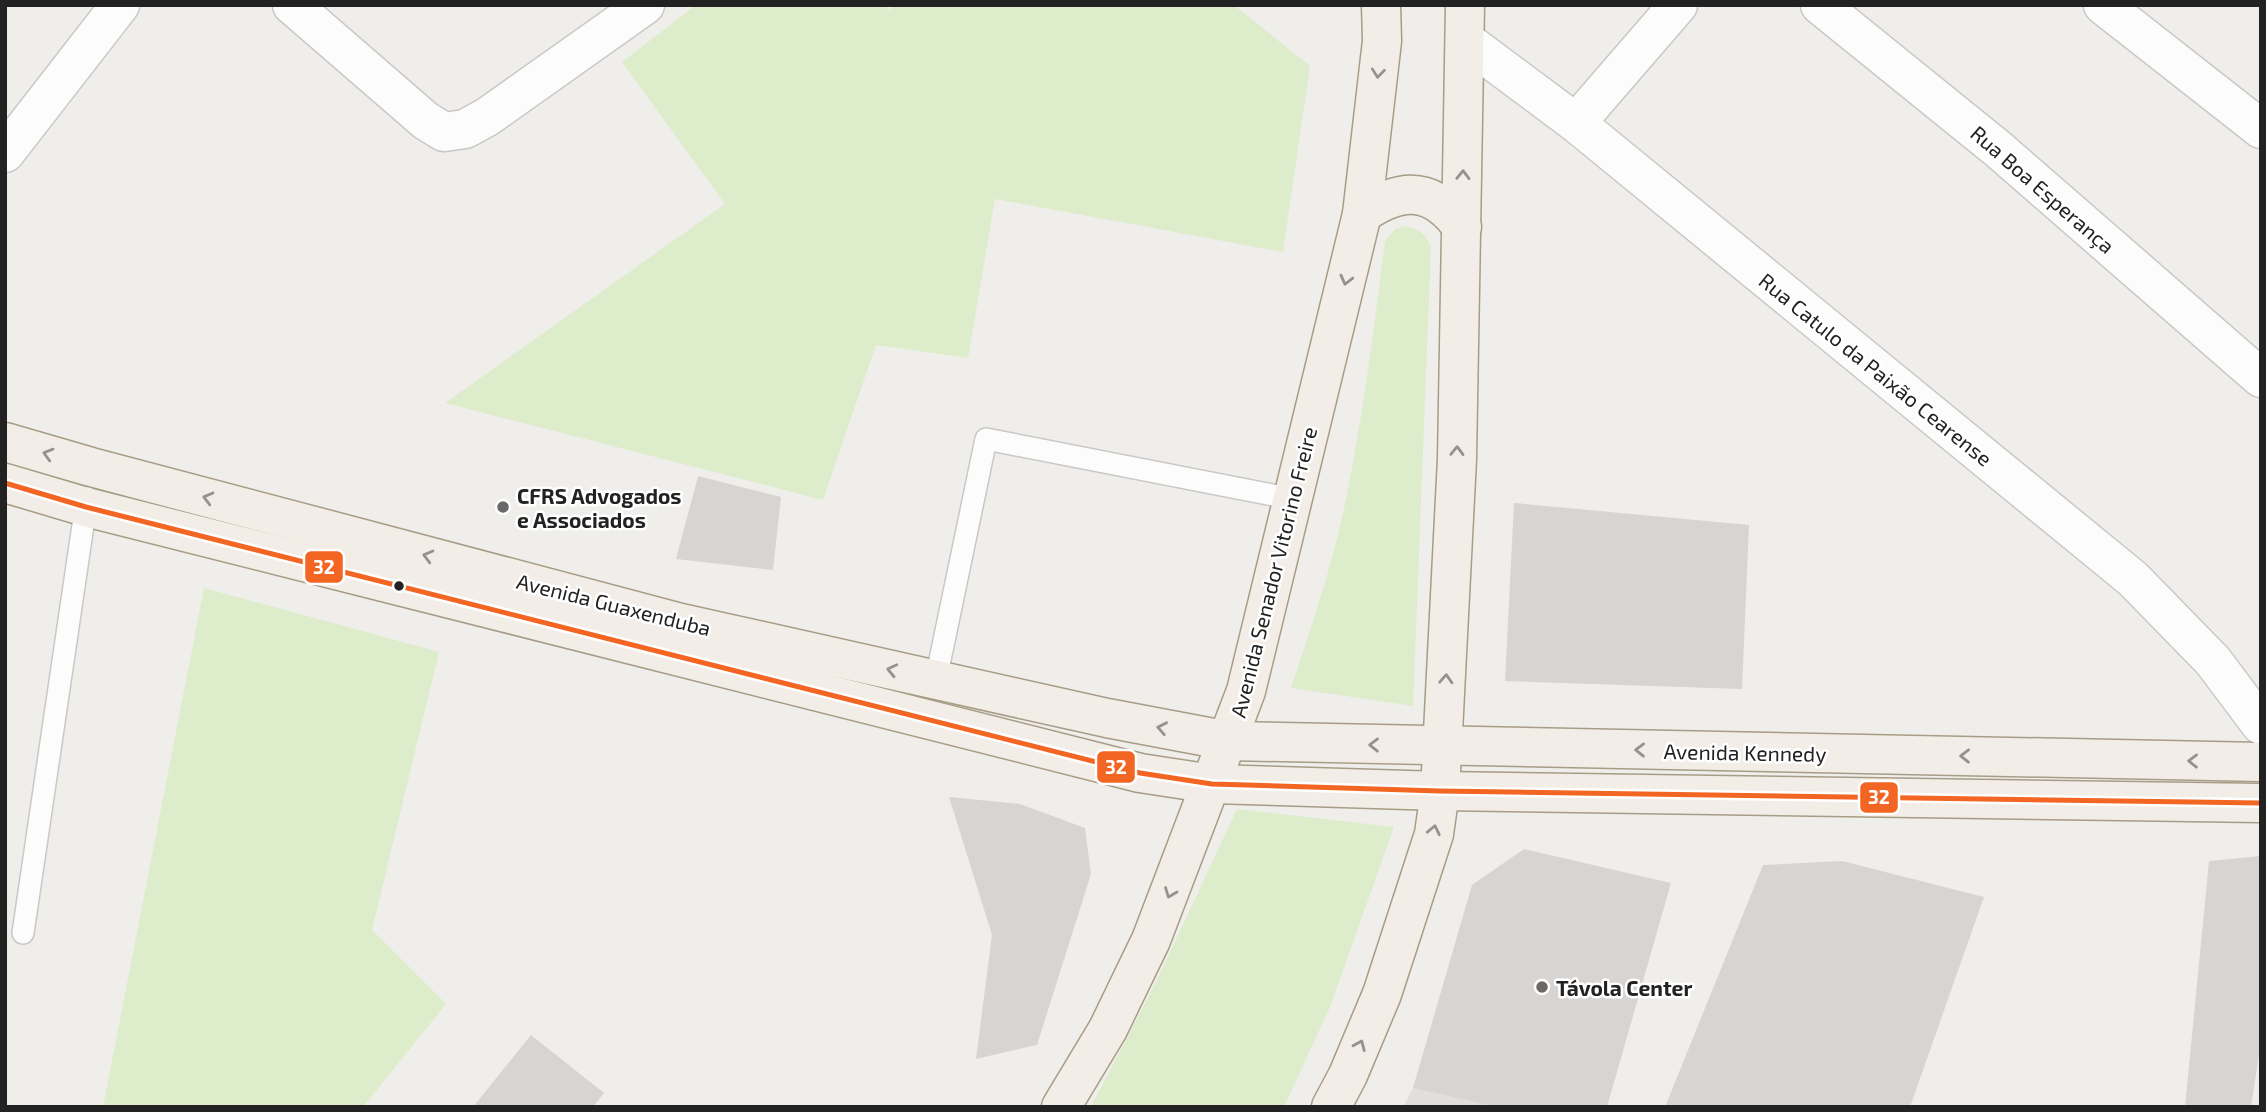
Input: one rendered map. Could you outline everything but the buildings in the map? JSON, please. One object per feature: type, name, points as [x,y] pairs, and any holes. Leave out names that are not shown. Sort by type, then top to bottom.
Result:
[{"type":"main road","name":"Avenida Senador Vitorino Freire","points":[[1061,1107],[1108,1029],[1151,940],[1246,691],[1362,214],[1382,41],[1381,5]]},
{"type":"main road","points":[[1331,1107],[1348,1075],[1382,994],[1434,834],[1440,791],[1457,459],[1465,23]]},
{"type":"main road","points":[[1362,214],[1377,203],[1392,197],[1419,194],[1442,204],[1462,227]]},
{"type":"main road","name":"Avenida Guaxenduba","points":[[5,442],[681,623],[1107,718],[1229,741]]},
{"type":"main road","name":"Avenida Guaxenduba","points":[[5,483],[86,507],[1140,773],[1212,783]]},
{"type":"main road","name":"Avenida Kennedy","points":[[1229,741],[2261,762]]},
{"type":"main road","points":[[1140,773],[1163,793],[1180,821],[1184,856]]},
{"type":"main road","name":"Avenida Kennedy","points":[[1212,783],[1440,791],[2261,803]]},
{"type":"street","points":[[6,149],[120,5]]},
{"type":"street","points":[[292,5],[426,121],[444,132],[465,128],[487,117],[645,5]]},
{"type":"street","points":[[1576,123],[1678,5]]},
{"type":"street","name":"Rua Boa Esperança","points":[[1820,5],[1998,149],[2261,378]]},
{"type":"street","points":[[2103,5],[2261,129]]},
{"type":"street","name":"Rua Catulo da Paixão Cearense","points":[[1465,23],[1576,123],[2133,579],[2213,661],[2261,725]]},
{"type":"lane","points":[[936,679],[986,439],[1293,499]]},
{"type":"lane","points":[[23,933],[91,467]]},
{"type":"green space","points":[[696,5],[884,5],[888,10],[895,5],[1234,5],[1310,66],[1283,252],[995,199],[968,358],[876,345],[823,500],[445,403],[725,204],[622,62]]},
{"type":"green space","points":[[1405,226],[1421,232],[1431,246],[1413,706],[1291,688],[1340,528],[1363,406],[1385,241],[1395,229]]},
{"type":"green space","points":[[204,588],[439,652],[372,930],[446,1004],[363,1107],[103,1107]]},
{"type":"green space","points":[[1237,809],[1394,827],[1330,1007],[1284,1107],[1091,1107],[1156,982]]},
{"type":"shaded area","points":[[1413,1088],[1496,1107],[1403,1107]]},
{"type":"transit line","name":"32","points":[[5,483],[86,507],[1140,773],[1212,784],[1440,791],[2261,803]]},
{"type":"place","name":"CFRS Advogados e Associados","points":[[503,507]]},
{"type":"place","name":"Távola Center","points":[[1542,987]]}]
